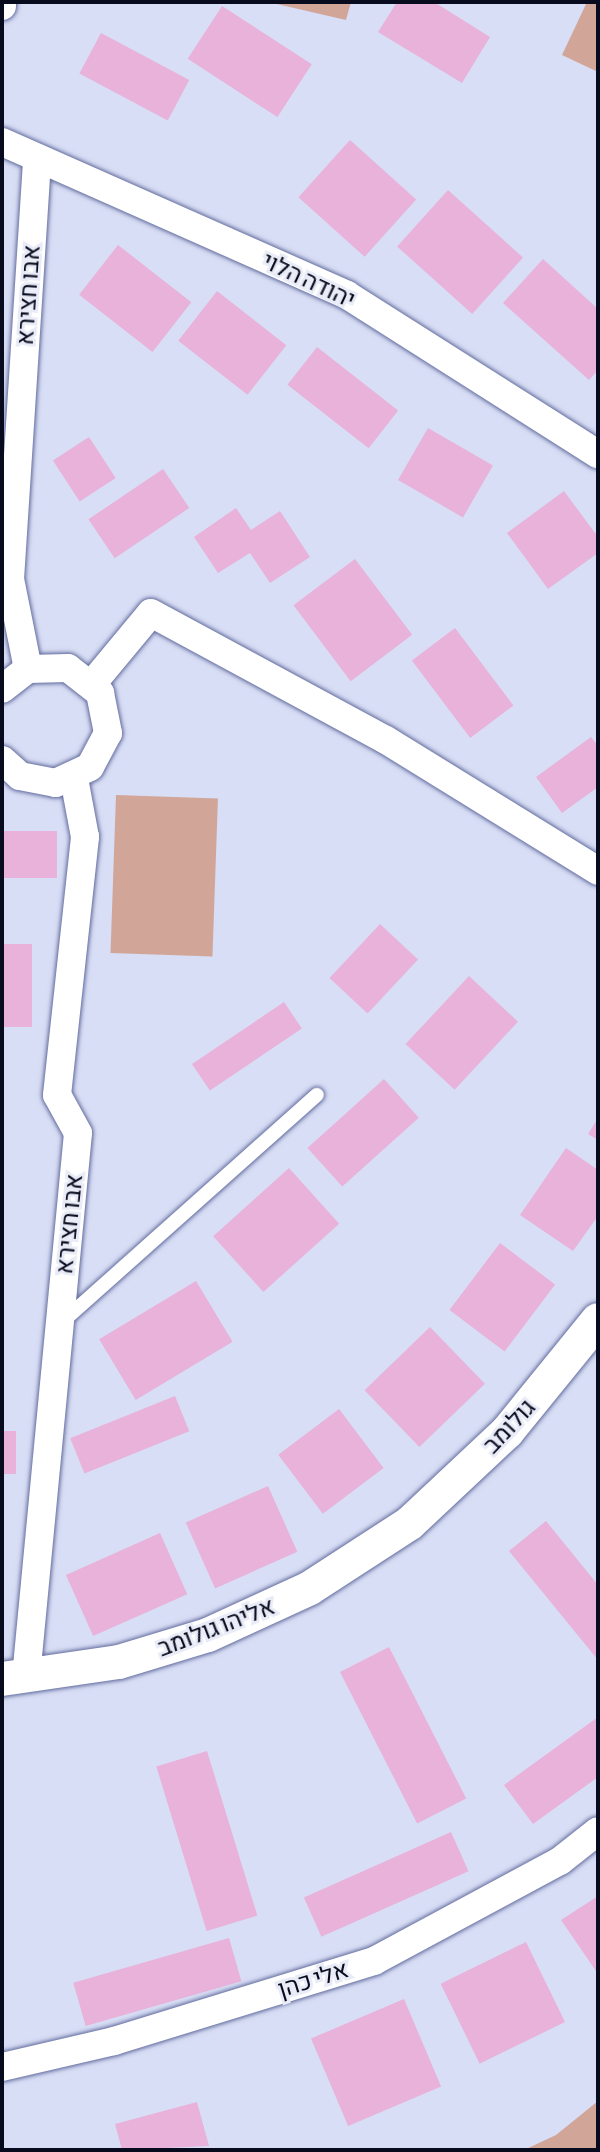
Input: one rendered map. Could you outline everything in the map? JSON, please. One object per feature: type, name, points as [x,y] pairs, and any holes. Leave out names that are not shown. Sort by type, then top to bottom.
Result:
[{"type":"street","name":"יהודה הלוי","points":[[2,142],[347,295],[598,454]]},
{"type":"street","name":"אבו חצירא","points":[[28,669],[10,579],[37,158]]},
{"type":"street","points":[[92,684],[151,613],[386,740],[598,871]]},
{"type":"street","points":[[2,689],[28,669],[68,668],[92,684],[107,713],[108,733],[101,753],[74,778],[37,782],[20,776],[2,760]]},
{"type":"street","name":"אבו חצירא","points":[[14,1678],[60,1324],[78,1133],[57,1095],[85,837],[74,778]]},
{"type":"street","name":"גולומב","points":[[410,1523],[507,1432],[598,1320]]},
{"type":"street","name":"אליהו גולומב","points":[[14,1678],[119,1662],[208,1635],[310,1588],[410,1523]]},
{"type":"street","name":"אלי כהן","points":[[2,2067],[114,2041],[374,1961],[560,1861],[598,1831]]},
{"type":"lane","points":[[60,1324],[317,1095]]},
{"type":"shaded area","points":[[268,2],[351,2],[346,20]]},
{"type":"shaded area","points":[[587,2],[598,2],[598,72],[562,55]]},
{"type":"shaded area","points":[[116,795],[218,799],[212,956],[110,953]]},
{"type":"shaded area","points":[[598,2101],[598,2150],[524,2150],[556,2135]]},
{"type":"building","points":[[397,2],[434,2],[490,37],[462,83],[378,32]]},
{"type":"building","points":[[222,6],[312,64],[277,117],[188,59]]},
{"type":"building","points":[[101,33],[189,80],[168,121],[79,74]]},
{"type":"building","points":[[350,140],[416,200],[365,257],[298,197]]},
{"type":"building","points":[[448,190],[523,258],[472,314],[397,246]]},
{"type":"building","points":[[118,245],[191,302],[152,352],[79,295]]},
{"type":"building","points":[[543,259],[598,309],[598,370],[589,380],[503,303]]},
{"type":"building","points":[[217,291],[286,345],[248,395],[178,341]]},
{"type":"building","points":[[317,347],[398,410],[369,448],[287,385]]},
{"type":"building","points":[[428,428],[493,466],[463,517],[398,480]]},
{"type":"building","points":[[89,437],[116,478],[80,502],[53,460]]},
{"type":"building","points":[[163,469],[189,508],[115,558],[88,519]]},
{"type":"building","points":[[564,491],[598,537],[598,553],[548,589],[507,533]]},
{"type":"building","points":[[236,508],[251,530],[280,511],[310,557],[270,583],[250,553],[218,573],[194,537]]},
{"type":"building","points":[[355,559],[412,635],[351,681],[294,605]]},
{"type":"building","points":[[455,628],[513,705],[470,738],[412,660]]},
{"type":"building","points":[[591,737],[598,746],[598,787],[562,813],[536,777]]},
{"type":"building","points":[[2,831],[57,831],[57,878],[2,878]]},
{"type":"building","points":[[380,924],[418,959],[368,1014],[330,978]]},
{"type":"building","points":[[2,944],[32,944],[32,1027],[2,1027]]},
{"type":"building","points":[[469,976],[518,1022],[455,1090],[406,1044]]},
{"type":"building","points":[[284,1002],[302,1029],[210,1091],[192,1064]]},
{"type":"building","points":[[384,1079],[419,1118],[342,1187],[307,1148]]},
{"type":"building","points":[[598,1118],[598,1140],[588,1134]]},
{"type":"building","points":[[566,1148],[598,1170],[598,1216],[573,1251],[520,1215]]},
{"type":"building","points":[[289,1168],[339,1224],[263,1292],[213,1236]]},
{"type":"building","points":[[500,1243],[555,1285],[505,1352],[449,1310]]},
{"type":"building","points":[[196,1281],[233,1342],[136,1400],[99,1339]]},
{"type":"building","points":[[430,1327],[485,1384],[419,1447],[365,1390]]},
{"type":"building","points":[[175,1396],[189,1431],[84,1474],[70,1438]]},
{"type":"building","points":[[339,1409],[384,1468],[323,1514],[278,1455]]},
{"type":"building","points":[[2,1431],[16,1431],[16,1474],[2,1474]]},
{"type":"building","points":[[268,1486],[297,1552],[215,1588],[186,1523]]},
{"type":"building","points":[[546,1521],[598,1585],[598,1660],[509,1551]]},
{"type":"building","points":[[160,1533],[187,1594],[93,1636],[66,1575]]},
{"type":"building","points":[[389,1647],[466,1798],[417,1823],[340,1672]]},
{"type":"building","points":[[598,1717],[598,1777],[533,1824],[504,1785]]},
{"type":"building","points":[[207,1751],[257,1915],[207,1931],[156,1766]]},
{"type":"building","points":[[451,1832],[468,1871],[321,1937],[304,1897]]},
{"type":"building","points":[[598,1896],[598,1974],[561,1920]]},
{"type":"building","points":[[229,1938],[241,1981],[86,2026],[73,1983]]},
{"type":"building","points":[[526,1942],[565,2022],[480,2064],[441,1984]]},
{"type":"building","points":[[404,1999],[441,2086],[348,2126],[311,2038]]},
{"type":"building","points":[[197,2102],[209,2146],[122,2150],[115,2124]]}]
